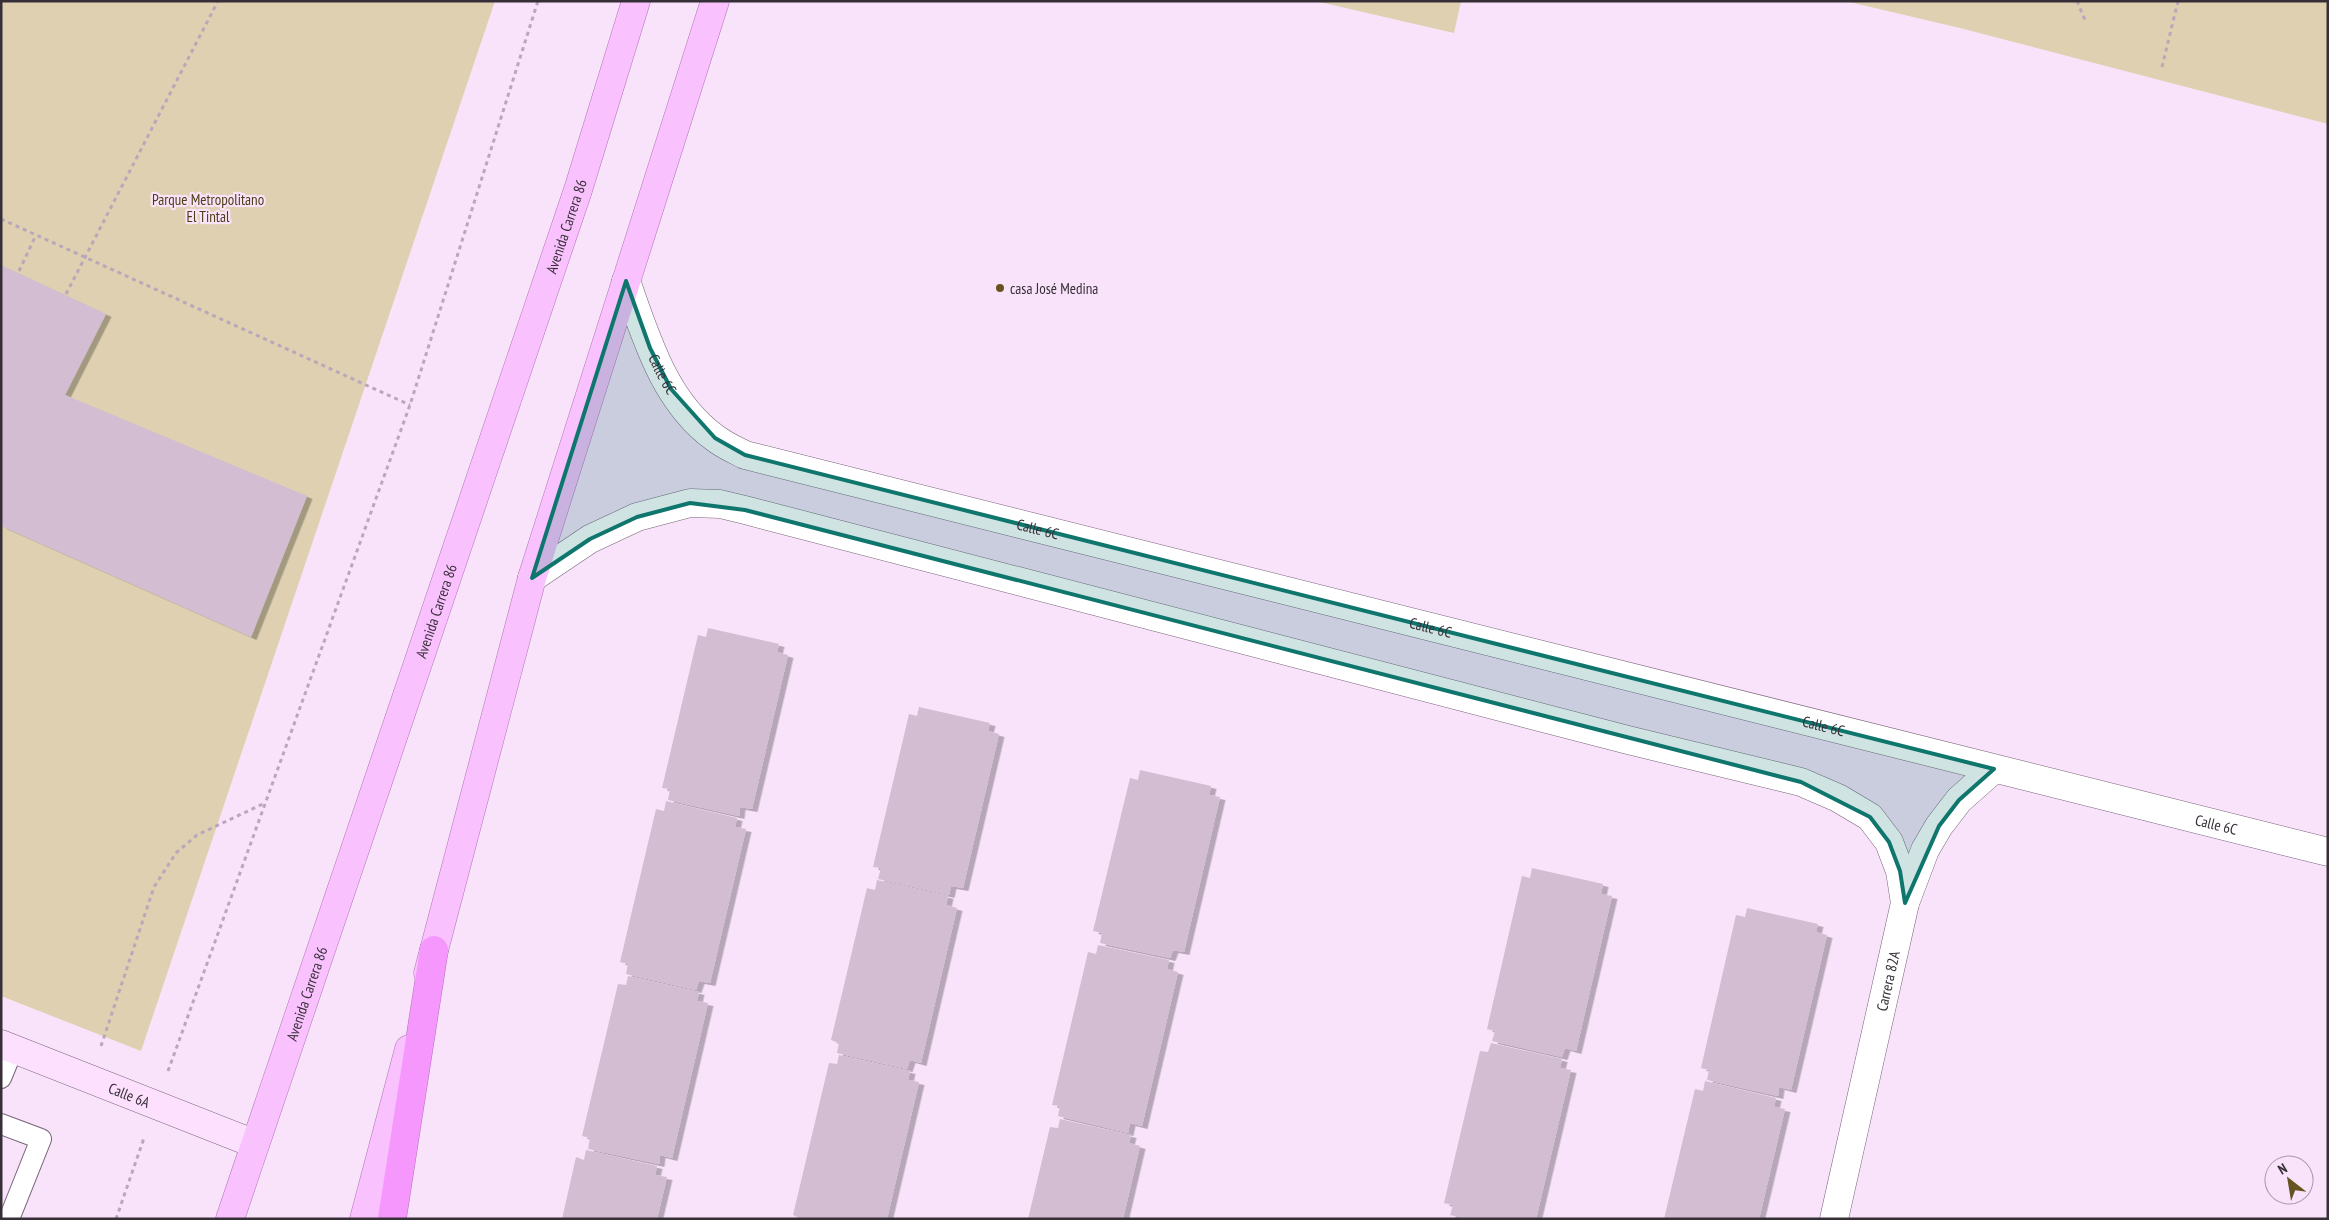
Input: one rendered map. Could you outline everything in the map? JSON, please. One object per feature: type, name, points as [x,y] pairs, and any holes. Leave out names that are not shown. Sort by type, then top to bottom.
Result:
[{"type":"highway","points":[[392,1219],[434,950]]},
{"type":"main road","name":"Avenida Carrera 86","points":[[230,1219],[578,190],[636,1]]},
{"type":"main road","points":[[364,1219],[532,578],[715,1]]},
{"type":"main road","points":[[218,1219],[256,1144]]},
{"type":"street","name":"Calle 6C","points":[[626,281],[650,348],[671,389],[693,416],[715,438],[745,456],[2328,852]]},
{"type":"street","points":[[532,578],[590,539],[637,516],[690,502],[720,504],[1619,738],[1801,782],[1838,798],[1870,817],[1888,842],[1900,872],[1905,902]]},
{"type":"street","name":"Carrera 82A","points":[[1834,1219],[1905,902],[1925,850],[1939,826],[1959,800],[1994,769]]},
{"type":"street","name":"Calle 6A","points":[[7,1047],[256,1144]]},
{"type":"lane","points":[[1,1078],[7,1047]]},
{"type":"lane","points":[[1,1124],[40,1139],[9,1219]]},
{"type":"path","points":[[66,294],[218,1]]},
{"type":"path","points":[[116,1219],[410,405],[538,1]]},
{"type":"path","points":[[2077,1],[2086,20]]},
{"type":"path","points":[[2162,67],[2178,1]]},
{"type":"path","points":[[1,219],[410,405]]},
{"type":"path","points":[[19,271],[36,235]]},
{"type":"path","points":[[90,1079],[154,887],[176,853],[197,835],[265,804]]},
{"type":"highlighted area","points":[[626,281],[650,348],[671,389],[715,438],[745,455],[1994,769],[1959,800],[1939,826],[1905,903],[1900,871],[1889,842],[1870,817],[1801,782],[745,510],[690,503],[637,517],[590,539],[532,578]]},
{"type":"green space","name":"Parque Metropolitano El Tintal","points":[[1,1],[495,1],[141,1051],[1,996]]},
{"type":"green space","points":[[1315,1],[1461,1],[1454,33]]},
{"type":"green space","points":[[1845,1],[2328,1],[2328,124],[1960,28]]},
{"type":"building","points":[[1,265],[106,314],[65,395],[307,496],[251,637],[1,526]]},
{"type":"building","points":[[708,628],[779,644],[777,652],[788,655],[752,809],[740,807],[739,816],[668,800],[670,789],[662,788],[698,635],[706,637]]},
{"type":"building","points":[[919,707],[990,723],[988,731],[999,734],[963,888],[951,886],[949,895],[878,879],[881,868],[873,867],[909,714],[917,716]]},
{"type":"building","points":[[1140,770],[1211,786],[1209,795],[1220,797],[1184,952],[1173,950],[1170,958],[1100,943],[1102,933],[1093,931],[1130,778],[1138,780]]},
{"type":"building","points":[[666,801],[737,818],[735,827],[746,829],[710,983],[699,981],[696,990],[626,974],[628,964],[620,962],[656,809],[664,811]]},
{"type":"building","points":[[1532,868],[1603,884],[1601,894],[1612,896],[1576,1051],[1565,1048],[1562,1057],[1492,1041],[1495,1031],[1487,1029],[1522,876],[1530,878]]},
{"type":"building","points":[[877,880],[948,896],[946,905],[957,908],[921,1063],[910,1060],[907,1069],[837,1053],[839,1043],[831,1040],[867,888],[875,890]]},
{"type":"building","points":[[1747,908],[1818,924],[1816,932],[1827,935],[1791,1090],[1779,1087],[1778,1096],[1707,1080],[1709,1070],[1701,1068],[1736,915],[1745,917]]},
{"type":"building","points":[[1098,945],[1169,960],[1167,969],[1178,972],[1142,1126],[1130,1123],[1128,1133],[1058,1116],[1060,1106],[1052,1105],[1088,952],[1096,954]]},
{"type":"building","points":[[628,976],[699,992],[697,1001],[708,1003],[672,1158],[660,1155],[659,1164],[588,1149],[590,1138],[582,1136],[618,984],[626,985]]},
{"type":"building","points":[[1491,1043],[1562,1059],[1560,1068],[1571,1070],[1536,1219],[1467,1219],[1450,1215],[1453,1205],[1444,1203],[1480,1051],[1488,1052]]},
{"type":"building","points":[[839,1055],[910,1071],[908,1080],[919,1082],[887,1219],[801,1219],[793,1215],[829,1063],[837,1064]]},
{"type":"building","points":[[1705,1081],[1776,1098],[1774,1107],[1785,1109],[1759,1219],[1664,1219],[1695,1089],[1703,1091]]},
{"type":"building","points":[[1060,1119],[1131,1135],[1129,1143],[1140,1146],[1123,1219],[1028,1219],[1050,1127],[1058,1128]]},
{"type":"building","points":[[586,1150],[657,1166],[655,1175],[667,1177],[657,1219],[562,1219],[576,1157],[584,1160]]},
{"type":"place","name":"casa José Medina","points":[[1000,288]]}]
